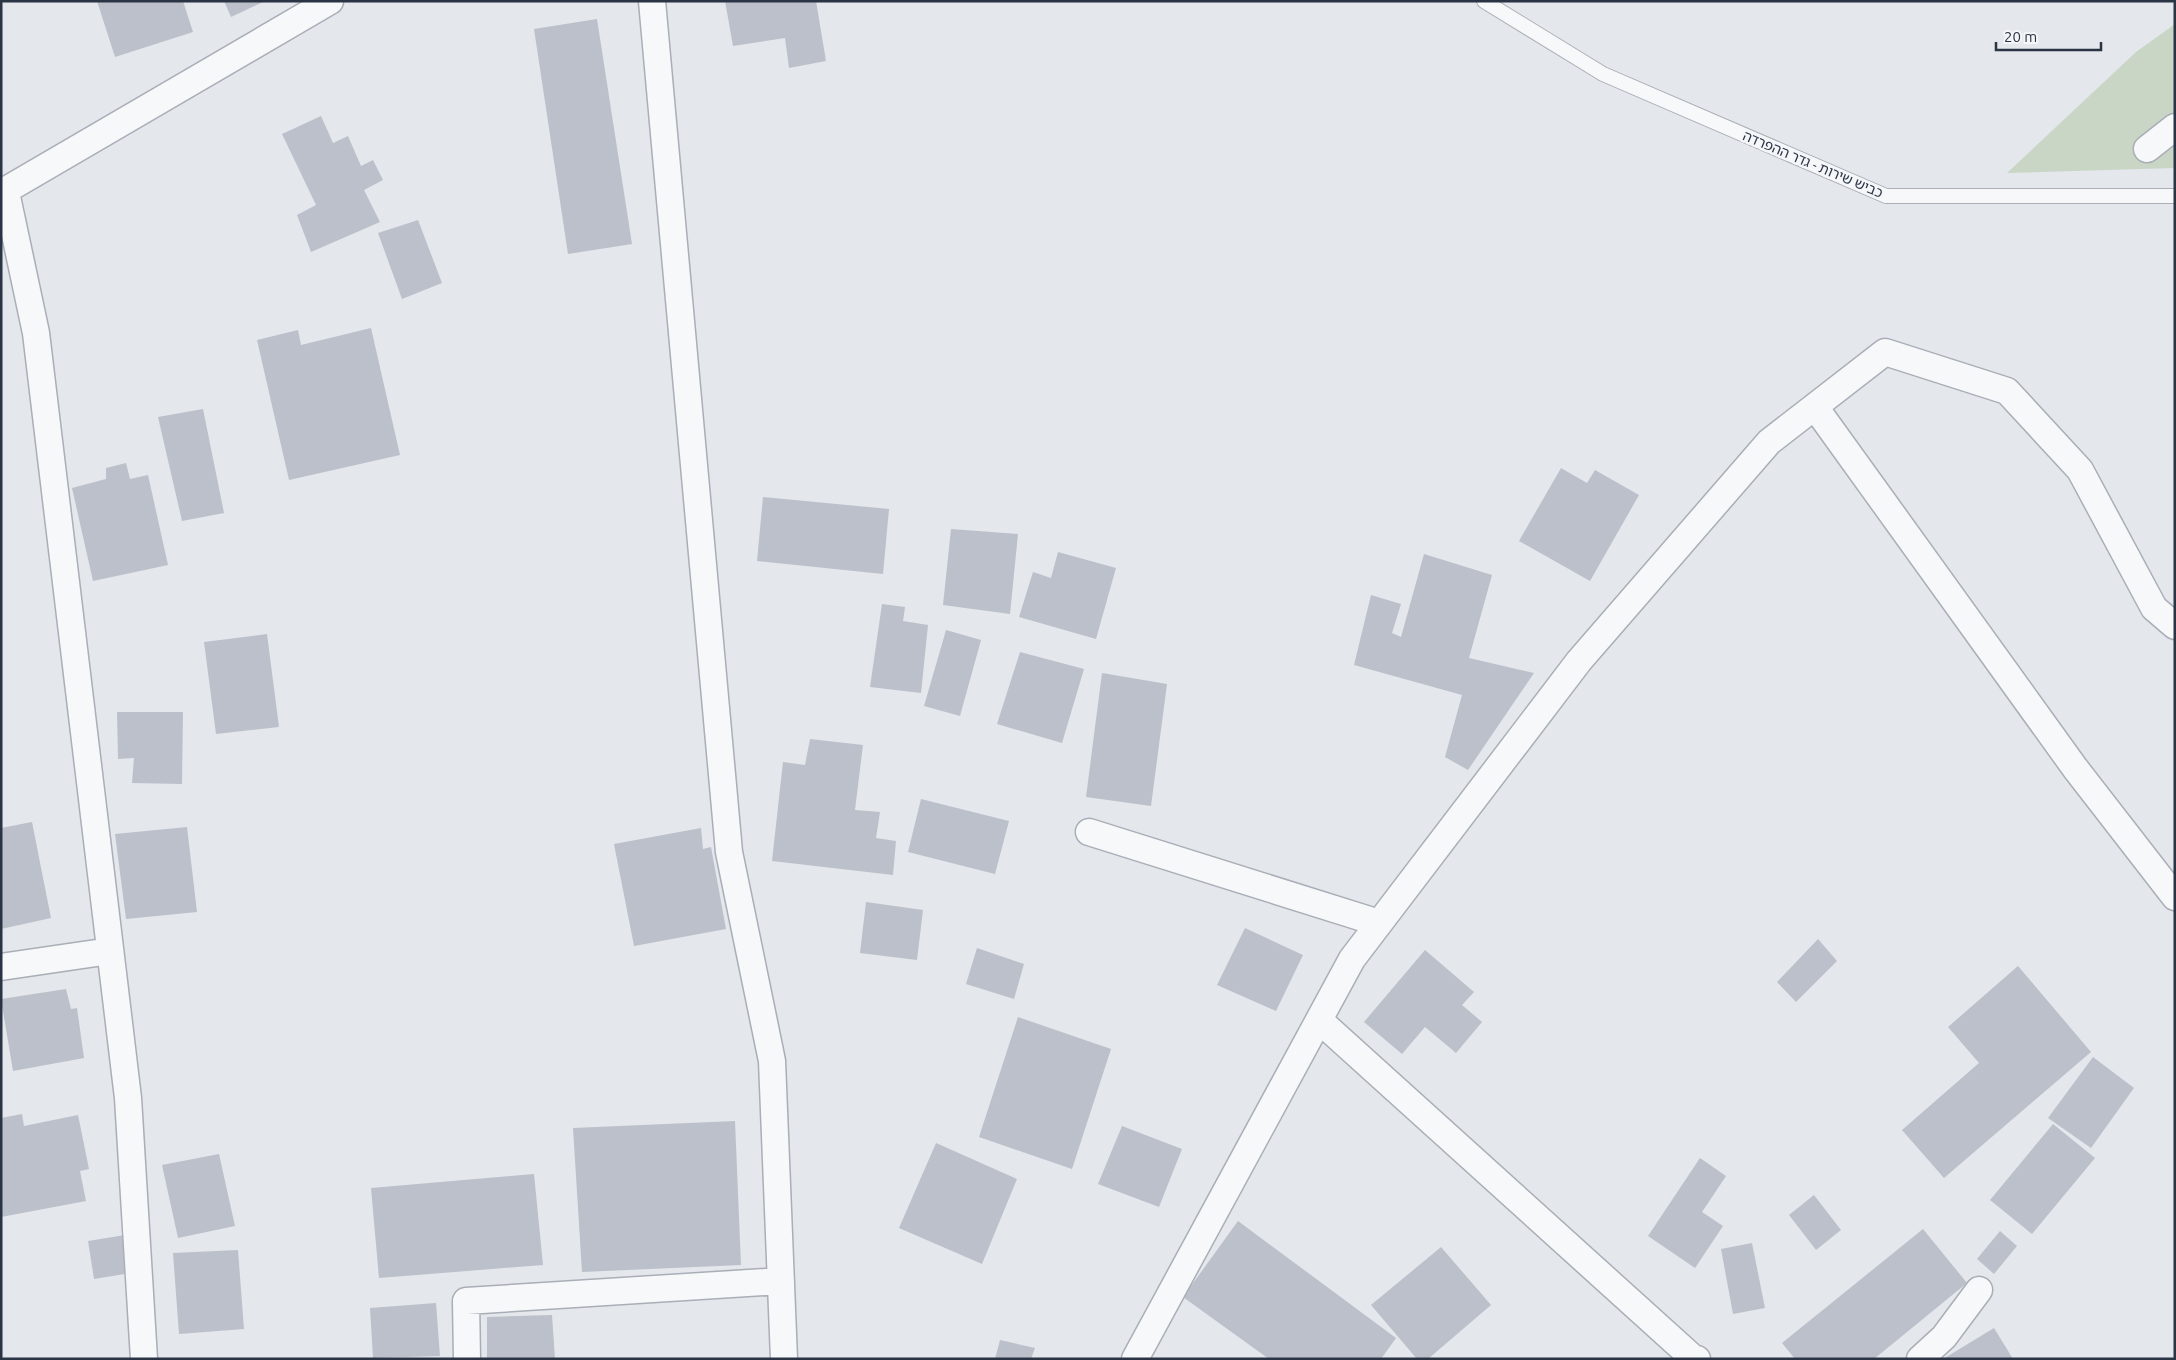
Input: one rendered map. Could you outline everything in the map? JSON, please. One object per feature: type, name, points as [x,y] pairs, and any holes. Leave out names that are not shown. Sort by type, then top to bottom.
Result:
[{"type":"street","points":[[144,1359],[128,1098],[36,333],[4,193],[330,1]]},
{"type":"street","points":[[652,1],[729,852],[772,1061],[784,1359]]},
{"type":"street","points":[[2147,150],[2175,127]]},
{"type":"street","points":[[1135,1359],[1352,959],[1579,661],[1769,442],[1885,352],[2007,391],[2080,470],[2154,608],[2175,626]]},
{"type":"street","points":[[1815,407],[2075,768],[2175,897]]},
{"type":"street","points":[[1089,832],[1379,923]]},
{"type":"street","points":[[1,967],[110,950]]},
{"type":"street","points":[[1319,1020],[1693,1358],[1697,1359]]},
{"type":"street","points":[[467,1359],[466,1301],[781,1281]]},
{"type":"street","points":[[1920,1359],[1944,1337],[1979,1290]]},
{"type":"lane","name":"כביש שירות - גדר ההפרדה","points":[[1484,1],[1603,74],[1886,196],[2175,196]]},
{"type":"green space","points":[[2175,24],[2175,168],[2007,173],[2136,52]]},
{"type":"building","points":[[97,1],[183,1],[193,32],[115,57]]},
{"type":"building","points":[[224,1],[265,1],[231,17]]},
{"type":"building","points":[[725,1],[816,1],[826,61],[789,68],[785,38],[733,46]]},
{"type":"building","points":[[597,19],[632,244],[568,254],[534,29]]},
{"type":"building","points":[[321,116],[333,143],[348,136],[361,166],[373,160],[383,180],[364,190],[380,222],[311,252],[297,215],[316,205],[282,134]]},
{"type":"building","points":[[418,220],[442,283],[402,299],[378,233]]},
{"type":"building","points":[[371,328],[400,455],[289,480],[257,340],[298,330],[301,345]]},
{"type":"building","points":[[203,409],[224,513],[182,521],[158,417]]},
{"type":"building","points":[[126,463],[130,479],[148,475],[168,565],[93,581],[72,488],[106,479],[106,468]]},
{"type":"building","points":[[1561,468],[1587,483],[1595,470],[1639,495],[1590,581],[1519,541]]},
{"type":"building","points":[[763,497],[889,509],[883,574],[757,561]]},
{"type":"building","points":[[951,529],[1018,534],[1010,614],[943,605]]},
{"type":"building","points":[[1058,552],[1116,568],[1096,639],[1019,617],[1033,572],[1051,578]]},
{"type":"building","points":[[1424,554],[1492,575],[1469,658],[1534,673],[1468,770],[1445,757],[1462,695],[1354,665],[1371,595],[1401,604],[1392,633],[1401,637]]},
{"type":"building","points":[[882,604],[905,607],[903,621],[928,625],[921,693],[870,687]]},
{"type":"building","points":[[946,630],[981,640],[960,716],[924,706]]},
{"type":"building","points":[[267,634],[279,727],[216,734],[204,642]]},
{"type":"building","points":[[1020,652],[1084,669],[1062,743],[997,724]]},
{"type":"building","points":[[1102,673],[1167,684],[1151,806],[1086,797]]},
{"type":"building","points":[[117,712],[183,712],[182,784],[132,783],[134,758],[118,759]]},
{"type":"building","points":[[810,739],[863,745],[855,810],[880,812],[876,838],[896,841],[893,875],[772,861],[783,762],[805,765]]},
{"type":"building","points":[[921,799],[1009,821],[995,874],[908,852]]},
{"type":"building","points":[[32,822],[51,918],[1,929],[1,828]]},
{"type":"building","points":[[187,827],[197,912],[126,919],[115,834]]},
{"type":"building","points":[[701,828],[703,849],[711,847],[726,929],[634,946],[614,844]]},
{"type":"building","points":[[866,902],[923,910],[917,960],[860,953]]},
{"type":"building","points":[[1245,928],[1303,955],[1276,1011],[1217,985]]},
{"type":"building","points":[[1818,939],[1837,961],[1796,1002],[1777,982]]},
{"type":"building","points":[[977,948],[1024,964],[1014,999],[966,984]]},
{"type":"building","points":[[1425,950],[1474,992],[1462,1005],[1482,1022],[1456,1053],[1425,1027],[1402,1054],[1364,1022]]},
{"type":"building","points":[[2018,966],[2091,1052],[1944,1178],[1902,1130],[1979,1063],[1948,1027]]},
{"type":"building","points":[[66,989],[71,1009],[77,1008],[84,1058],[13,1071],[1,999]]},
{"type":"building","points":[[1018,1017],[1111,1049],[1072,1169],[979,1137]]},
{"type":"building","points":[[2093,1057],[2134,1088],[2091,1148],[2048,1118]]},
{"type":"building","points":[[22,1114],[24,1126],[78,1115],[89,1169],[80,1171],[86,1201],[1,1217],[1,1118]]},
{"type":"building","points":[[735,1121],[741,1265],[582,1272],[573,1128]]},
{"type":"building","points":[[2053,1124],[2095,1158],[2032,1234],[1990,1200]]},
{"type":"building","points":[[1122,1126],[1182,1149],[1159,1207],[1098,1184]]},
{"type":"building","points":[[936,1143],[1017,1179],[982,1264],[899,1228]]},
{"type":"building","points":[[219,1154],[235,1226],[178,1238],[162,1165]]},
{"type":"building","points":[[1700,1158],[1726,1176],[1702,1212],[1723,1226],[1695,1268],[1648,1236]]},
{"type":"building","points":[[534,1174],[543,1265],[379,1278],[371,1188]]},
{"type":"building","points":[[1814,1195],[1841,1230],[1816,1250],[1789,1215]]},
{"type":"building","points":[[1238,1221],[1396,1338],[1381,1359],[1269,1359],[1183,1297]]},
{"type":"building","points":[[1923,1229],[1967,1283],[1874,1359],[1795,1359],[1782,1343]]},
{"type":"building","points":[[2000,1231],[2017,1246],[1994,1274],[1977,1259]]},
{"type":"building","points":[[125,1235],[131,1273],[94,1279],[88,1241]]},
{"type":"building","points":[[1752,1243],[1765,1308],[1733,1314],[1721,1249]]},
{"type":"building","points":[[1441,1247],[1491,1305],[1428,1359],[1417,1359],[1371,1305]]},
{"type":"building","points":[[238,1250],[244,1329],[179,1334],[173,1253]]},
{"type":"building","points":[[436,1303],[440,1356],[373,1358],[370,1308]]},
{"type":"building","points":[[552,1315],[555,1359],[487,1359],[487,1317]]},
{"type":"building","points":[[1994,1328],[2013,1359],[1943,1359]]},
{"type":"building","points":[[1000,1340],[1035,1348],[1031,1359],[995,1359]]}]
